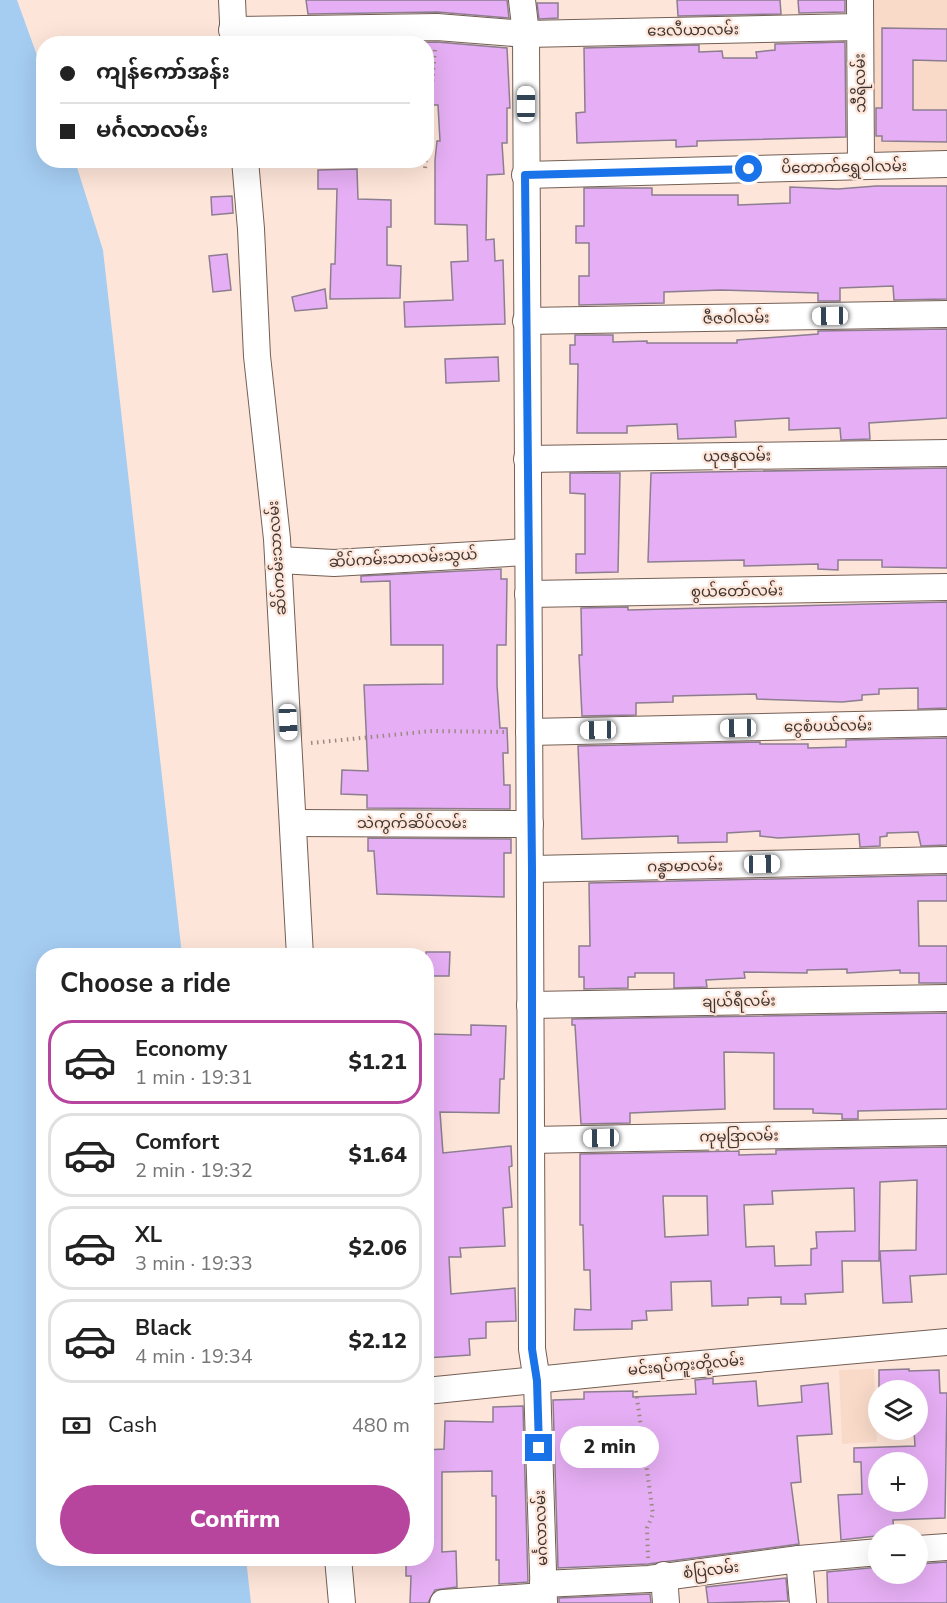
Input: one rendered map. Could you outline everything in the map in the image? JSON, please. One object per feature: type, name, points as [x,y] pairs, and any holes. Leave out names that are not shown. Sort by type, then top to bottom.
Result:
[{"type":"street","points":[[232,0],[233,36]]},
{"type":"street","name":"မင်္ဂလာလမ်း","points":[[522,0],[526,34],[527,552],[532,869],[530,1005],[532,1349],[537,1381],[543,1594]]},
{"type":"street","name":"သီရိလမ်း","points":[[860,0],[861,166]]},
{"type":"street","name":"ဒေလီယာလမ်း","points":[[253,36],[437,27],[526,34],[859,27]]},
{"type":"street","name":"ပိတောက်ရွှေဝါလမ်း","points":[[525,175],[947,164]]},
{"type":"street","name":"ဆိပ်ကမ်းသာလမ်း","points":[[246,168],[257,356],[279,560],[300,948]]},
{"type":"street","name":"ဇီဇဝါလမ်း","points":[[526,321],[947,314]]},
{"type":"street","name":"ယုဇနလမ်း","points":[[527,459],[947,453]]},
{"type":"street","name":"ဆိပ်ကမ်းသာလမ်းသွယ်","points":[[279,560],[334,563],[527,552]]},
{"type":"street","name":"စွယ်တော်လမ်း","points":[[528,594],[947,587]]},
{"type":"street","name":"ငွေစံပယ်လမ်း","points":[[529,732],[947,723]]},
{"type":"street","name":"သဲကွက်ဆိပ်လမ်း","points":[[294,823],[530,824]]},
{"type":"street","name":"ဂန္ဓာမာလမ်း","points":[[532,869],[947,860]]},
{"type":"street","name":"ချယ်ရီလမ်း","points":[[530,1005],[947,998]]},
{"type":"street","name":"ကုမုဒြာလမ်း","points":[[531,1140],[947,1132]]},
{"type":"street","name":"မင်းရပ်ကူးတို့လမ်း","points":[[434,1390],[947,1342]]},
{"type":"street","points":[[928,1548],[947,1547]]},
{"type":"street","name":"စံပြလမ်း","points":[[443,1603],[543,1594],[799,1559],[868,1553]]},
{"type":"street","points":[[799,1559],[803,1603]]},
{"type":"street","points":[[339,1566],[342,1603]]},
{"type":"street","points":[[657,1577],[666,1603]]},
{"type":"path","points":[[434,63],[437,27]]},
{"type":"path","points":[[289,745],[432,731],[529,732]]},
{"type":"path","points":[[634,1370],[653,1514],[647,1528],[657,1577]]},
{"type":"shaded area","points":[[872,0],[947,0],[947,153],[874,154]]},
{"type":"shaded area","points":[[874,1369],[874,1380],[868,1380],[868,1440],[877,1440],[877,1442],[842,1444],[839,1370]]},
{"type":"water","points":[[0,0],[17,0],[36,53],[36,168],[77,168],[103,250],[181,948],[36,948],[36,1566],[247,1566],[251,1603],[0,1603]]},
{"type":"building","points":[[306,0],[507,0],[509,18],[437,12],[308,14]]},
{"type":"building","points":[[677,0],[780,0],[781,14],[678,16]]},
{"type":"building","points":[[798,0],[845,0],[845,12],[799,13]]},
{"type":"building","points":[[537,3],[558,3],[558,18],[539,19]]},
{"type":"building","points":[[882,28],[947,29],[947,61],[913,60],[913,110],[947,110],[947,142],[882,141],[882,136],[876,136],[876,108],[882,108]]},
{"type":"building","points":[[434,42],[507,48],[510,108],[507,108],[507,143],[502,143],[504,174],[487,175],[486,240],[494,239],[495,261],[503,260],[505,324],[405,327],[404,302],[453,300],[451,262],[468,261],[467,225],[435,224],[435,160],[437,141],[440,141],[438,105],[434,105]]},
{"type":"building","points":[[845,42],[846,137],[697,141],[697,146],[676,147],[676,140],[577,143],[576,113],[585,112],[584,48],[699,45],[699,52],[722,51],[723,58],[757,58],[756,52],[775,50],[775,44]]},
{"type":"building","points":[[357,169],[358,199],[391,200],[391,227],[387,227],[387,265],[401,266],[400,298],[330,299],[331,264],[335,264],[337,189],[318,189],[318,170]]},
{"type":"building","points":[[876,186],[947,186],[947,299],[894,300],[893,286],[840,288],[840,301],[818,301],[818,293],[721,290],[664,292],[664,303],[579,305],[579,276],[589,276],[589,243],[576,243],[576,226],[584,226],[584,188],[652,188],[652,195],[738,195],[738,205],[790,203],[790,187],[838,189]]},
{"type":"building","points":[[232,196],[233,213],[212,215],[211,197]]},
{"type":"building","points":[[227,254],[231,290],[213,292],[209,256]]},
{"type":"building","points":[[325,289],[327,308],[295,311],[292,297]]},
{"type":"building","points":[[947,329],[947,418],[869,423],[870,439],[841,440],[840,428],[789,430],[789,418],[735,421],[736,437],[678,439],[677,424],[627,426],[627,433],[577,433],[578,364],[570,364],[570,345],[575,345],[575,335],[613,335],[613,342],[737,343],[737,340],[818,334],[818,331]]},
{"type":"building","points":[[498,357],[499,381],[446,383],[445,359]]},
{"type":"building","points":[[947,468],[947,568],[882,567],[882,560],[838,560],[838,570],[818,569],[818,564],[744,566],[744,560],[648,562],[651,473]]},
{"type":"building","points":[[570,473],[620,473],[618,572],[576,573],[576,554],[585,554],[585,494],[570,493]]},
{"type":"building","points":[[501,569],[501,579],[507,579],[506,645],[497,645],[497,685],[500,728],[507,728],[508,753],[503,753],[504,785],[510,785],[510,809],[367,808],[367,795],[341,794],[342,770],[368,771],[364,685],[443,684],[443,645],[391,645],[390,581],[361,582],[361,576]]},
{"type":"building","points":[[947,602],[947,708],[918,709],[918,688],[879,689],[879,694],[862,695],[862,700],[842,702],[757,699],[756,694],[673,696],[673,702],[636,703],[636,715],[582,716],[579,655],[582,655],[581,608],[628,607],[628,610]]},
{"type":"building","points":[[947,738],[947,845],[921,846],[918,832],[887,833],[887,836],[880,837],[880,846],[860,847],[859,834],[778,838],[760,836],[760,831],[727,833],[727,842],[678,843],[678,836],[582,839],[578,746],[760,742],[760,744],[808,744],[808,748],[846,747],[846,740]]},
{"type":"building","points":[[368,838],[511,839],[511,853],[504,853],[504,897],[377,894],[374,851],[368,851]]},
{"type":"building","points":[[947,875],[947,901],[918,901],[919,946],[947,946],[947,983],[919,983],[919,973],[900,973],[900,970],[847,973],[847,969],[807,970],[807,973],[744,972],[745,978],[706,980],[707,987],[674,988],[674,973],[635,973],[635,977],[628,977],[628,988],[584,989],[584,977],[579,977],[579,946],[590,946],[589,883]]},
{"type":"building","points":[[434,952],[450,952],[449,976],[434,976]]},
{"type":"building","points":[[947,1013],[947,1109],[858,1111],[858,1119],[842,1119],[842,1114],[813,1113],[813,1109],[774,1109],[774,1053],[724,1052],[725,1109],[630,1113],[630,1123],[581,1124],[575,1025],[572,1025],[572,1019]]},
{"type":"building","points":[[471,1025],[506,1026],[504,1079],[500,1079],[499,1113],[440,1112],[443,1153],[511,1146],[512,1166],[509,1167],[512,1207],[503,1208],[505,1246],[460,1248],[461,1257],[449,1257],[451,1294],[515,1288],[516,1321],[486,1322],[486,1338],[469,1339],[470,1355],[434,1357],[434,1034],[471,1035]]},
{"type":"building","points":[[947,1147],[947,1274],[910,1276],[912,1302],[883,1303],[880,1251],[916,1250],[917,1180],[880,1182],[879,1261],[842,1261],[843,1292],[805,1294],[806,1304],[781,1304],[781,1297],[748,1298],[748,1305],[712,1306],[711,1281],[671,1282],[672,1310],[646,1311],[647,1320],[632,1321],[632,1329],[574,1330],[575,1309],[591,1310],[590,1270],[584,1270],[583,1225],[580,1225],[580,1154],[739,1151],[739,1155],[776,1154],[776,1150]],"holes":[[[854,1188],[855,1231],[816,1232],[817,1248],[811,1249],[811,1265],[775,1266],[774,1246],[746,1247],[744,1205],[773,1204],[772,1191]],[[663,1196],[707,1196],[708,1235],[665,1237]]]},
{"type":"building","points":[[879,1370],[939,1370],[940,1393],[947,1393],[945,1518],[893,1520],[893,1524],[868,1524],[868,1537],[841,1540],[838,1495],[862,1494],[861,1462],[854,1462],[854,1448],[915,1446],[915,1440],[928,1440],[928,1380],[879,1380]]},
{"type":"building","points":[[713,1378],[713,1384],[756,1381],[758,1406],[802,1402],[801,1386],[828,1383],[832,1434],[797,1436],[801,1482],[791,1483],[799,1544],[648,1564],[558,1568],[553,1400],[584,1399],[584,1392],[633,1391],[633,1397],[696,1394],[695,1380]]},
{"type":"building","points":[[523,1406],[528,1582],[499,1584],[499,1560],[496,1560],[496,1496],[492,1496],[492,1471],[442,1472],[442,1552],[456,1551],[457,1587],[435,1590],[428,1603],[410,1603],[411,1576],[406,1576],[406,1566],[434,1566],[434,1450],[444,1449],[445,1421],[493,1422],[493,1407]]},
{"type":"building","points":[[947,1562],[947,1603],[828,1603],[827,1572],[868,1568],[868,1584],[928,1584],[928,1563]]},
{"type":"building","points":[[786,1578],[788,1601],[708,1603],[706,1587]]},
{"type":"building","points":[[650,1594],[651,1603],[559,1603],[559,1598]]},
{"type":"route","points":[[539,1448],[537,1381],[532,1349],[530,1005],[532,869],[525,175],[749,169]]}]
